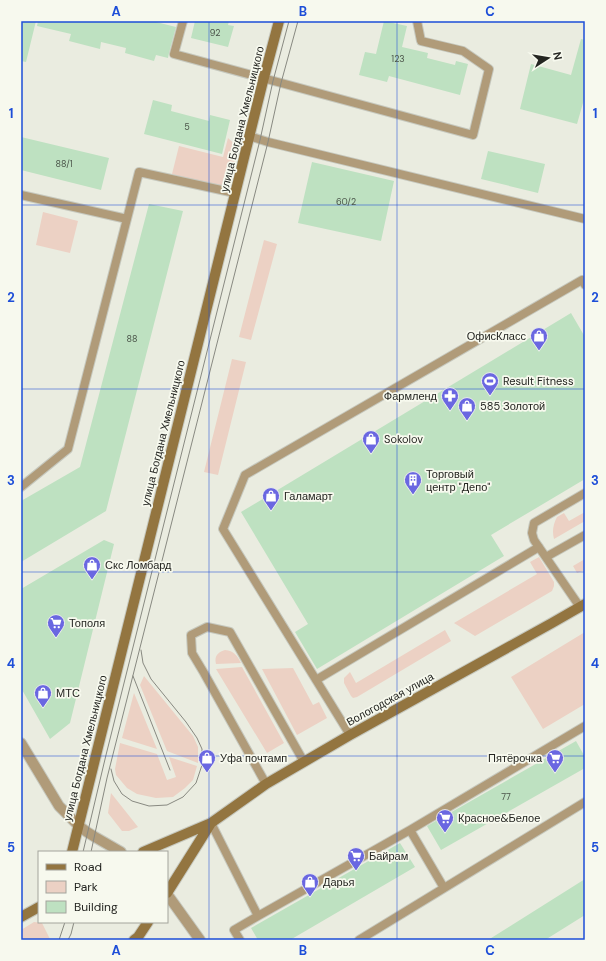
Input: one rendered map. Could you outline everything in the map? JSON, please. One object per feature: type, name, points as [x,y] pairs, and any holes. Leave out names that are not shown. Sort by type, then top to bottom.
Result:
[{"type":"main road","name":"улица Богдана Хмельницкого","points":[[72,851],[263,79],[279,21]]},
{"type":"main road","name":"Вологодская улица","points":[[145,851],[211,822],[266,784],[350,735],[583,605]]},
{"type":"main road","name":"Вологодская улица","points":[[168,892],[211,822]]},
{"type":"main road","points":[[21,917],[38,908]]},
{"type":"main road","points":[[134,940],[138,937],[147,923]]},
{"type":"street","points":[[21,743],[59,806],[79,826],[119,851]]},
{"type":"street","points":[[168,895],[200,940]]},
{"type":"lane","points":[[182,21],[174,54],[473,135],[489,69],[463,51],[421,41],[417,21]]},
{"type":"lane","points":[[249,136],[268,142],[585,220]]},
{"type":"lane","points":[[21,487],[68,449],[139,172],[235,193]]},
{"type":"lane","points":[[21,194],[127,219]]},
{"type":"lane","points":[[350,735],[223,529],[245,475],[582,280],[585,285]]},
{"type":"lane","points":[[583,605],[546,557],[534,540],[532,533],[534,523],[585,493]]},
{"type":"lane","points":[[546,557],[585,535]]},
{"type":"lane","points":[[316,680],[539,547]]},
{"type":"lane","points":[[266,784],[192,653],[191,635],[208,627],[230,632],[304,762]]},
{"type":"lane","points":[[240,940],[234,930],[410,830],[585,726]]},
{"type":"lane","points":[[359,940],[585,802]]},
{"type":"lane","points":[[211,822],[258,916]]},
{"type":"lane","points":[[410,830],[444,888]]},
{"type":"green space","points":[[228,138],[239,148],[230,182],[226,186],[221,187],[172,174],[179,146],[223,157]]},
{"type":"green space","points":[[43,212],[78,221],[70,253],[36,245]]},
{"type":"green space","points":[[264,240],[277,244],[251,340],[239,337]]},
{"type":"green space","points":[[232,359],[246,362],[218,475],[204,472]]},
{"type":"green space","points":[[585,512],[585,521],[554,539],[553,528],[557,517],[564,513],[569,521]]},
{"type":"green space","points":[[539,557],[554,582],[552,591],[475,636],[454,623],[537,574],[530,562]]},
{"type":"green space","points":[[585,559],[585,570],[577,573],[573,566]]},
{"type":"green space","points":[[445,630],[451,641],[357,697],[353,698],[351,696],[344,683],[344,678],[350,672],[356,683]]},
{"type":"green space","points":[[585,632],[585,704],[543,729],[511,677]]},
{"type":"green space","points":[[225,650],[231,651],[235,654],[241,663],[216,664],[217,655]]},
{"type":"green space","points":[[242,667],[284,743],[267,753],[216,669]]},
{"type":"green space","points":[[293,668],[313,705],[319,702],[327,718],[297,735],[262,669]]},
{"type":"green space","points":[[144,676],[193,736],[198,747],[198,763],[167,751],[140,685]]},
{"type":"green space","points":[[134,693],[157,749],[122,738]]},
{"type":"green space","points":[[120,743],[157,754],[167,780],[176,777],[169,757],[197,766],[193,780],[173,797],[156,798],[137,794],[127,788],[116,775],[115,769]]},
{"type":"green space","points":[[111,793],[138,827],[129,831],[122,831],[108,813]]},
{"type":"green space","points":[[34,922],[42,923],[50,940],[21,940],[21,930]]},
{"type":"building","points":[[21,21],[36,21],[26,62],[21,61]]},
{"type":"building","points":[[38,21],[152,21],[176,27],[168,58],[156,55],[154,61],[125,53],[126,48],[101,42],[100,49],[69,41],[71,34],[37,26]]},
{"type":"building","points":[[195,21],[229,21],[228,25],[234,26],[228,47],[191,38]]},
{"type":"building","points":[[384,21],[407,26],[402,47],[428,53],[427,58],[455,65],[456,61],[468,64],[460,95],[389,76],[387,82],[359,75],[365,52],[376,54]]},
{"type":"building","points":[[581,39],[585,40],[585,96],[577,124],[520,109],[531,64],[571,75]]},
{"type":"building","points":[[153,100],[172,105],[171,111],[209,121],[210,115],[230,120],[222,154],[144,134]]},
{"type":"building","points":[[21,137],[109,158],[101,190],[21,170]]},
{"type":"building","points":[[488,151],[545,164],[538,193],[481,179]]},
{"type":"building","points":[[312,162],[394,181],[381,241],[298,223]]},
{"type":"building","points":[[149,204],[183,211],[106,511],[21,562],[21,501],[80,467]]},
{"type":"building","name":"Торговый центр \"Депо\"","points":[[571,313],[585,337],[585,479],[491,535],[504,556],[317,669],[295,632],[308,624],[241,512]]},
{"type":"building","name":"Тополя","points":[[104,540],[114,544],[70,723],[50,739],[21,688],[21,589]]},
{"type":"building","points":[[576,741],[585,757],[585,768],[441,850],[427,826]]},
{"type":"building","points":[[400,843],[415,867],[290,940],[258,940],[251,928]]},
{"type":"building","points":[[585,879],[585,915],[545,940],[488,940]]},
{"type":"tram line","points":[[83,851],[289,21]]},
{"type":"tram line","points":[[91,851],[107,778],[268,142],[281,83],[298,21]]},
{"type":"tram line","points":[[111,769],[114,781],[122,794],[132,801],[149,806],[167,805],[183,797],[196,783],[202,765],[202,749],[197,738],[151,679],[143,663],[141,650]]},
{"type":"tram line","points":[[133,676],[170,770]]},
{"type":"tram line","points":[[59,940],[65,923]]},
{"type":"tram line","points":[[68,940],[74,923]]},
{"type":"place","name":"ОфисКласс","points":[[539,351]]},
{"type":"place","name":"Result Fitness","points":[[490,396]]},
{"type":"place","name":"Фармленд","points":[[450,411]]},
{"type":"place","name":"585 Золотой","points":[[467,421]]},
{"type":"place","name":"Sokolov","points":[[371,454]]},
{"type":"place","name":"Торговый центр \"Депо\"","points":[[413,495]]},
{"type":"place","name":"Галамарт","points":[[271,511]]},
{"type":"place","name":"Скс Ломбард","points":[[92,580]]},
{"type":"place","name":"Тополя","points":[[56,638]]},
{"type":"place","name":"МТС","points":[[43,708]]},
{"type":"place","name":"Уфа почтамп","points":[[207,773]]},
{"type":"place","name":"Пятёрочка","points":[[555,773]]},
{"type":"place","name":"Красное&Белое","points":[[445,833]]},
{"type":"place","name":"Байрам","points":[[356,871]]},
{"type":"place","name":"Дарья","points":[[310,897]]}]
